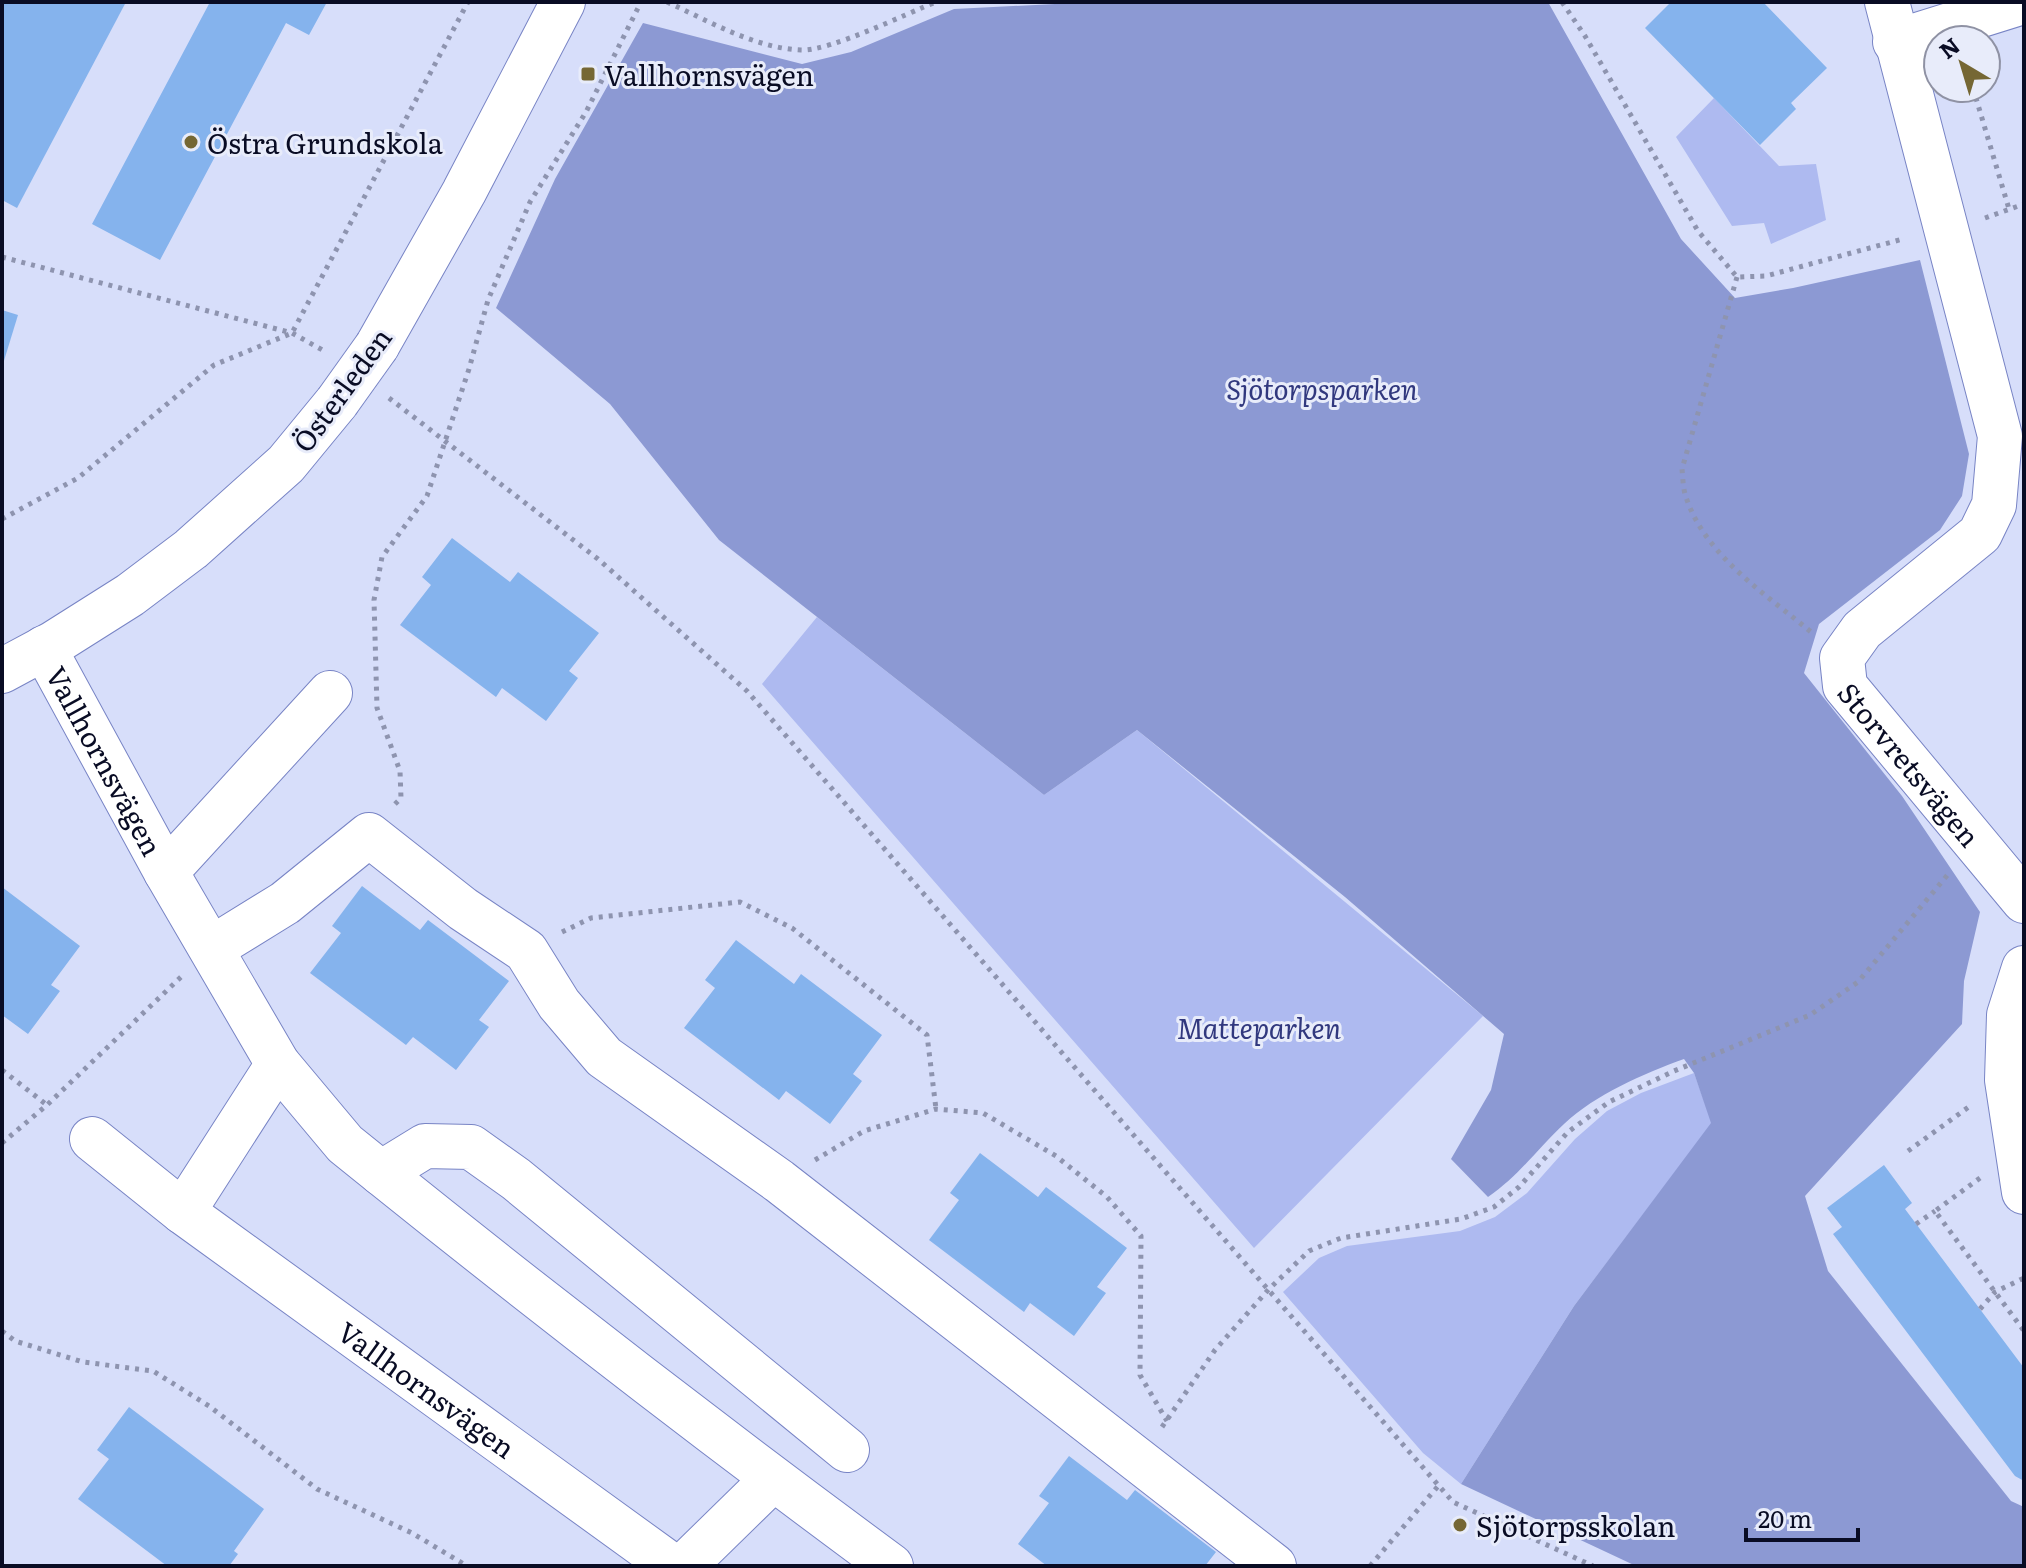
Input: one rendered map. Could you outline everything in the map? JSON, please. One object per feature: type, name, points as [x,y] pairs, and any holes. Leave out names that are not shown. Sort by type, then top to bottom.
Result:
[{"type":"street","name":"Österleden","points":[[2,671],[130,595],[191,549],[286,464],[337,402],[377,346],[464,192],[563,2]]},
{"type":"street","name":"Storvretsvägen","points":[[2023,2],[1891,22],[2016,442],[1994,505],[1980,534],[1862,630],[1842,658],[1845,686],[2024,901]]},
{"type":"street","name":"Vallhornsvägen","points":[[44,648],[166,872],[278,1064],[345,1144],[514,1280],[891,1566]]},
{"type":"street","name":"Vallhornsvägen","points":[[166,872],[330,693]]},
{"type":"street","points":[[212,948],[285,903],[369,835],[463,909],[526,951],[559,1004],[604,1057],[779,1181],[1274,1566]]},
{"type":"street","points":[[2020,1171],[2007,1080],[2009,1015],[2024,968]]},
{"type":"street","points":[[183,1212],[278,1064]]},
{"type":"street","name":"Vallhornsvägen","points":[[92,1139],[183,1212],[672,1566]]},
{"type":"street","points":[[381,1173],[425,1146],[471,1147],[529,1189],[847,1450]]},
{"type":"street","points":[[684,1566],[773,1479]]},
{"type":"path","points":[[2,519],[78,478],[214,365],[292,333],[468,2]]},
{"type":"path","points":[[369,835],[401,798],[400,771],[377,708],[374,600],[382,557],[427,496],[488,300],[530,202],[586,112],[641,2]]},
{"type":"path","points":[[667,2],[763,44],[804,50],[841,41],[936,2]]},
{"type":"path","points":[[1562,2],[1585,36],[1698,231],[1737,277]]},
{"type":"path","points":[[1978,104],[2009,209]]},
{"type":"path","points":[[1985,218],[2024,204]]},
{"type":"path","points":[[1737,277],[1766,276],[1903,239]]},
{"type":"path","points":[[2,257],[292,333],[318,345]]},
{"type":"path","points":[[1737,277],[1682,469],[1685,497],[1695,518],[1723,557],[1842,658]]},
{"type":"path","points":[[394,402],[598,559],[747,691],[1453,1502],[1593,1566]]},
{"type":"path","points":[[1139,1461],[1215,1350],[1269,1289],[1309,1251],[1341,1238],[1461,1219],[1494,1207],[1519,1187],[1568,1132],[1609,1102],[1674,1071],[1810,1015],[1858,982],[1975,842]]},
{"type":"path","points":[[526,951],[591,918],[740,902],[792,928],[927,1035],[936,1109]]},
{"type":"path","points":[[2,1143],[47,1105],[212,948]]},
{"type":"path","points":[[2,1070],[47,1105]]},
{"type":"path","points":[[1908,1151],[2007,1080]]},
{"type":"path","points":[[779,1181],[864,1131],[936,1109],[983,1113],[1056,1156],[1107,1197],[1141,1236],[1140,1375],[1167,1421]]},
{"type":"path","points":[[1916,1224],[1935,1211],[2020,1171]]},
{"type":"path","points":[[1935,1211],[2024,1331]]},
{"type":"path","points":[[1980,1309],[1995,1292],[2024,1278]]},
{"type":"path","points":[[2,1331],[15,1341],[83,1362],[153,1371],[209,1406],[317,1489],[412,1533],[467,1566]]},
{"type":"path","points":[[1370,1566],[1439,1485]]},
{"type":"green space","name":"Sjötorpsparken","points":[[1094,2],[1548,2],[1681,239],[1735,298],[1920,260],[1969,454],[1962,496],[1940,530],[1819,624],[1804,673],[1902,796],[1980,912],[1964,981],[1962,1024],[1805,1196],[1828,1271],[2011,1501],[2024,1507],[2024,1566],[1636,1566],[1461,1484],[1574,1306],[1711,1123],[1694,1073],[1684,1059],[1636,1078],[1590,1103],[1488,1197],[1451,1159],[1491,1090],[1504,1034],[1345,897],[1137,730],[1044,795],[719,540],[610,404],[496,308],[555,179],[643,23],[802,64],[851,52],[954,9]]},
{"type":"green space","points":[[1714,98],[1779,166],[1816,164],[1826,220],[1771,244],[1764,223],[1732,226],[1676,137]]},
{"type":"green space","name":"Matteparken","points":[[817,617],[1044,795],[1137,730],[1483,1016],[1254,1248],[762,684]]},
{"type":"green space","points":[[1694,1073],[1712,1123],[1574,1306],[1461,1484],[1423,1453],[1283,1292],[1319,1258],[1347,1246],[1460,1231],[1495,1217],[1527,1193],[1575,1139],[1607,1111],[1641,1093]]},
{"type":"building","points":[[2,2],[126,2],[17,208],[2,200]]},
{"type":"building","name":"Östra Grundskola","points":[[210,2],[327,2],[309,35],[286,23],[160,260],[92,224]]},
{"type":"building","points":[[1671,2],[1763,2],[1827,68],[1791,103],[1796,109],[1760,145],[1645,28]]},
{"type":"building","points":[[2,310],[18,315],[3,364],[2,364]]},
{"type":"building","points":[[452,538],[510,582],[518,572],[599,633],[569,671],[578,678],[546,721],[502,688],[496,697],[400,625],[431,585],[422,577]]},
{"type":"building","points":[[362,886],[420,930],[428,920],[509,981],[479,1020],[489,1027],[456,1070],[413,1037],[406,1045],[310,973],[341,933],[332,926]]},
{"type":"building","points":[[2,887],[80,946],[51,985],[60,991],[28,1034],[2,1015]]},
{"type":"building","points":[[736,940],[794,984],[801,974],[882,1035],[853,1074],[862,1081],[830,1124],[786,1091],[779,1100],[684,1028],[715,988],[705,980]]},
{"type":"building","points":[[980,1153],[1038,1197],[1046,1187],[1127,1248],[1097,1287],[1106,1293],[1074,1336],[1030,1303],[1024,1312],[929,1240],[959,1200],[950,1193]]},
{"type":"building","points":[[1884,1165],[1912,1203],[1905,1209],[2024,1368],[2024,1481],[2015,1476],[1833,1234],[1842,1227],[1827,1208]]},
{"type":"building","points":[[129,1407],[264,1509],[234,1551],[238,1554],[229,1566],[167,1566],[78,1499],[109,1459],[97,1450]]},
{"type":"building","points":[[1069,1456],[1127,1500],[1135,1490],[1216,1552],[1205,1566],[1047,1566],[1018,1544],[1049,1503],[1039,1496]]},
{"type":"place","name":"Vallhornsvägen","points":[[588,74]]},
{"type":"place","name":"Östra Grundskola","points":[[191,142]]},
{"type":"place","name":"Sjötorpsskolan","points":[[1460,1525]]}]
